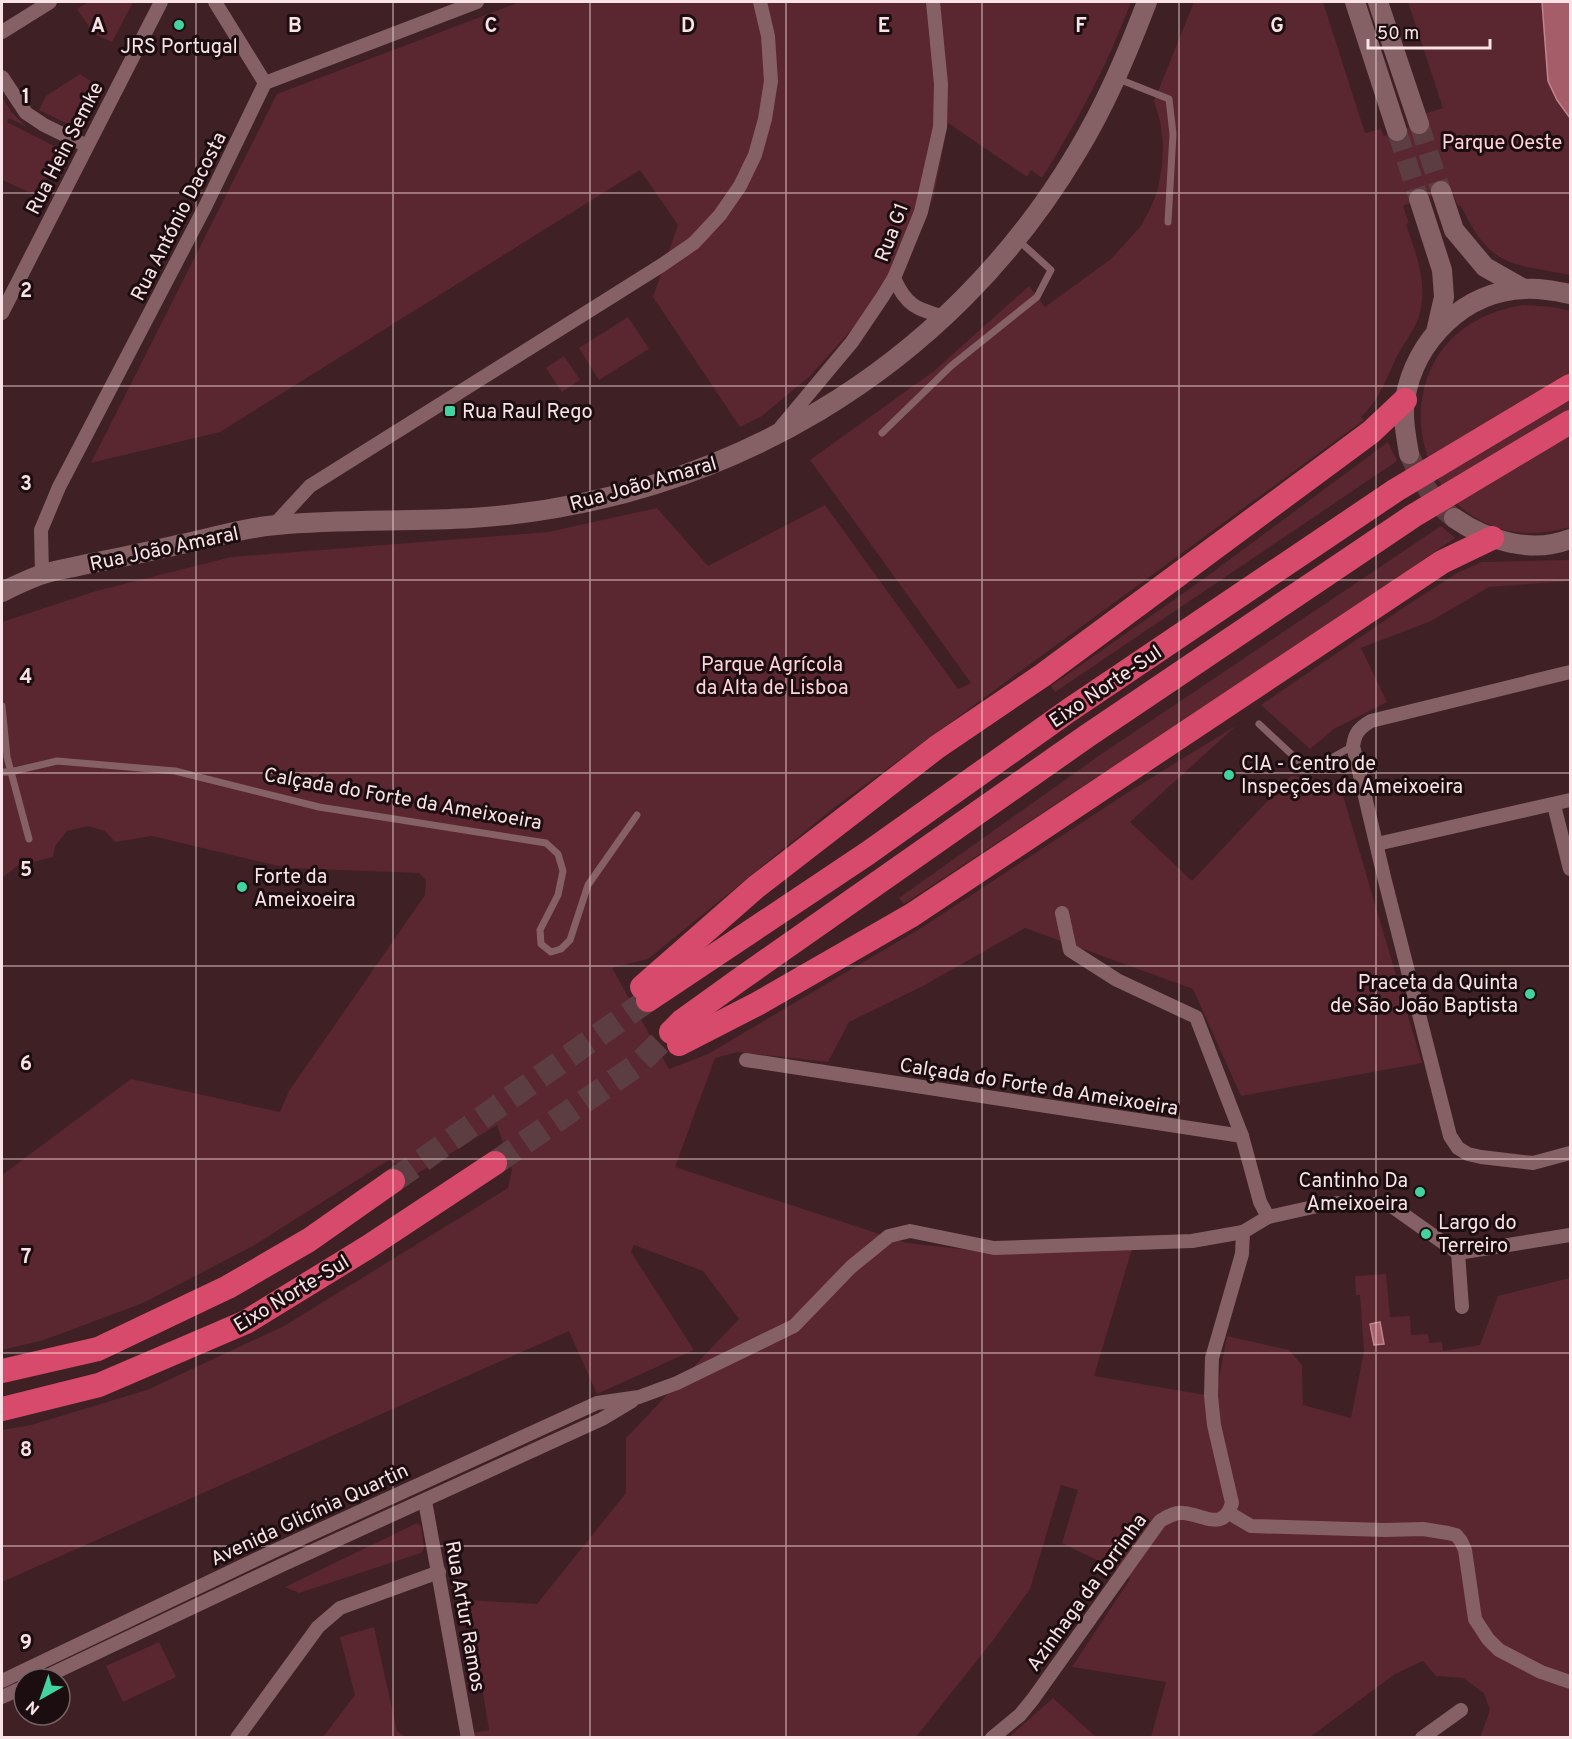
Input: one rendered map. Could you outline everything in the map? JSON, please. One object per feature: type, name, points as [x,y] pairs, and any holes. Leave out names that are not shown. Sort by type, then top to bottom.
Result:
[{"type":"highway","name":"Eixo Norte-Sul","points":[[1405,400],[1371,432],[1043,675],[937,747],[756,887],[645,994],[868,853],[1068,711],[1396,490],[1570,386]]},
{"type":"highway","name":"Eixo Norte-Sul","points":[[1492,538],[1442,562],[912,915],[757,1004],[675,1038],[682,1021],[1087,736],[1413,516],[1570,422]]},
{"type":"highway","name":"Eixo Norte-Sul","points":[[2,1409],[99,1385],[246,1322],[368,1247],[495,1163]]},
{"type":"highway","name":"Eixo Norte-Sul","points":[[2,1371],[98,1349],[228,1287],[309,1240],[393,1181]]},
{"type":"street","points":[[2,32],[50,2]]},
{"type":"street","name":"Rua Hein Semke","points":[[2,313],[161,2]]},
{"type":"street","points":[[215,2],[266,83],[477,2]]},
{"type":"street","points":[[274,525],[310,486],[654,271],[694,243],[720,215],[740,186],[755,155],[765,119],[771,81],[768,36],[760,2]]},
{"type":"street","name":"Rua G1","points":[[772,438],[852,342],[894,278],[921,212],[940,127],[941,84],[933,2]]},
{"type":"street","name":"Rua João Amaral","points":[[2,592],[42,574],[274,525],[472,518],[540,511],[605,498],[675,478],[734,456],[772,438],[871,377],[945,317],[975,287],[1016,239],[1054,189],[1077,153],[1116,78],[1148,2]]},
{"type":"street","points":[[1355,2],[1397,131]]},
{"type":"street","points":[[1378,2],[1419,124]]},
{"type":"street","points":[[2,77],[26,113],[44,125],[87,146]]},
{"type":"street","name":"Rua António Dacosta","points":[[42,574],[41,530],[58,487],[205,207],[266,83]]},
{"type":"street","points":[[1441,191],[1454,230],[1485,267],[1524,289]]},
{"type":"street","points":[[1419,199],[1442,270],[1444,297],[1436,332]]},
{"type":"street","points":[[894,278],[908,302],[919,309],[945,317]]},
{"type":"street","points":[[1409,454],[1404,425],[1405,400],[1411,375],[1421,352],[1436,332],[1454,315],[1475,301],[1499,293],[1524,289],[1570,294]]},
{"type":"street","points":[[1454,518],[1468,528],[1492,538],[1516,544],[1541,545],[1569,541]]},
{"type":"street","points":[[1570,672],[1371,721],[1360,727],[1353,746],[1384,881],[1450,1136],[1458,1148],[1468,1154],[1481,1157],[1533,1163],[1570,1154]]},
{"type":"street","points":[[1377,844],[1570,800]]},
{"type":"street","points":[[1554,805],[1570,869]]},
{"type":"street","points":[[1062,914],[1070,950],[1117,980],[1197,1017],[1242,1136],[1260,1202],[1268,1217]]},
{"type":"street","name":"Calçada do Forte da Ameixoeira","points":[[746,1060],[1242,1136]]},
{"type":"street","points":[[1570,1235],[1458,1253],[1390,1205],[1331,1203],[1268,1217],[1243,1232],[1242,1254],[1212,1358],[1211,1396],[1214,1425],[1232,1503],[1229,1514],[1251,1526],[1423,1529],[1456,1535],[1465,1550],[1475,1619],[1488,1640],[1499,1650],[1541,1672],[1570,1682]]},
{"type":"street","name":"Avenida Glicínia Quartin","points":[[66,1667],[282,1565],[602,1419],[639,1397],[677,1383],[794,1326],[851,1267],[889,1236],[910,1231],[994,1248],[1192,1241],[1243,1232]]},
{"type":"street","points":[[1458,1253],[1462,1307]]},
{"type":"street","name":"Avenida Glicínia Quartin","points":[[2,1681],[421,1483],[597,1403],[639,1397]]},
{"type":"street","name":"Rua Artur Ramos","points":[[425,1501],[468,1737]]},
{"type":"street","name":"Azinhaga da Torrinha","points":[[992,1737],[1020,1715],[1034,1699],[1160,1521],[1170,1515],[1182,1513],[1209,1520],[1221,1520],[1229,1514]]},
{"type":"street","points":[[237,1737],[318,1627],[340,1608],[439,1572]]},
{"type":"street","points":[[1422,1737],[1461,1710]]},
{"type":"lane","points":[[1116,78],[1169,99],[1173,134],[1168,222]]},
{"type":"lane","points":[[882,433],[951,366],[1037,297],[1051,270],[1016,239]]},
{"type":"lane","points":[[2,706],[10,772],[22,806],[29,839]]},
{"type":"lane","points":[[1259,724],[1303,765],[1309,767],[1315,767],[1353,746]]},
{"type":"lane","name":"Calçada do Forte da Ameixoeira","points":[[2,772],[57,761],[175,771],[320,807],[546,843],[558,854],[563,871],[558,895],[540,930],[540,944],[551,952],[561,949],[570,940],[588,885],[637,816]]},
{"type":"lane","points":[[421,1483],[425,1501]]},
{"type":"lane","points":[[128,1621],[134,1635]]},
{"type":"green space","points":[[88,2],[133,2],[112,42],[94,34],[77,9]]},
{"type":"green space","points":[[520,2],[1131,2],[1091,92],[1042,178],[1031,170],[1027,177],[948,123],[934,195],[906,269],[810,376],[762,416],[740,427],[653,297],[678,225],[640,170],[220,432],[91,463],[277,94]]},
{"type":"green space","points":[[1194,2],[1323,2],[1365,133],[1381,129],[1384,136],[1428,122],[1426,113],[1443,108],[1408,2],[1570,2],[1570,275],[1517,264],[1493,252],[1482,241],[1461,206],[1458,206],[1451,189],[1403,206],[1421,273],[1421,309],[1417,322],[1373,404],[1361,417],[1364,420],[835,807],[648,959],[612,968],[669,1069],[708,1054],[921,928],[1127,793],[1237,725],[1130,822],[1192,881],[1291,776],[1339,782],[1422,1063],[1241,1096],[1193,989],[1025,928],[923,986],[849,1022],[828,1062],[738,1052],[715,1058],[675,1167],[907,1243],[998,1253],[1132,1249],[1094,1376],[1206,1395],[1217,1389],[1227,1336],[1289,1350],[1302,1365],[1303,1405],[1351,1418],[1364,1351],[1360,1295],[1356,1295],[1355,1276],[1386,1274],[1390,1317],[1410,1316],[1411,1335],[1428,1334],[1429,1343],[1442,1342],[1443,1351],[1480,1345],[1498,1296],[1570,1278],[1570,1737],[1482,1737],[1490,1710],[1484,1693],[1463,1678],[1436,1676],[1423,1661],[1395,1674],[1310,1737],[1151,1737],[1166,1682],[1072,1667],[1130,1579],[1117,1570],[1062,1543],[1078,1490],[1061,1485],[1030,1589],[994,1639],[916,1737],[450,1737],[489,1730],[468,1600],[537,1604],[626,1493],[626,1438],[739,1319],[703,1271],[634,1245],[631,1252],[694,1350],[597,1394],[569,1331],[2,1582],[2,1430],[31,1425],[147,1390],[284,1326],[508,1188],[512,1170],[497,1125],[415,1175],[389,1160],[253,1246],[143,1303],[44,1340],[2,1350],[2,1175],[131,1079],[280,1112],[289,1091],[425,895],[426,880],[419,873],[287,868],[152,836],[115,842],[105,831],[88,826],[67,831],[55,846],[53,857],[17,866],[2,878],[2,622],[96,591],[231,557],[548,532],[657,508],[708,566],[825,505],[958,689],[971,683],[810,460],[934,371],[1029,286],[1045,307],[1111,259],[1141,226],[1158,189],[1162,165],[1163,142],[1154,101]]},
{"type":"green space","points":[[80,74],[92,82],[70,125],[39,110],[46,96]]},
{"type":"green space","points":[[2,97],[12,113],[27,127],[9,118],[7,122],[62,150],[38,196],[2,180]]},
{"type":"green space","points":[[1523,305],[1553,307],[1570,311],[1570,527],[1516,532],[1472,516],[1441,485],[1424,444],[1422,400],[1437,358],[1470,324]]},
{"type":"green space","points":[[628,317],[649,349],[599,380],[579,348]]},
{"type":"green space","points":[[564,356],[580,380],[562,392],[546,368]]},
{"type":"green space","points":[[1388,442],[1397,461],[1055,692],[1051,686],[1202,580]]},
{"type":"green space","points":[[1441,526],[1455,538],[1112,773],[1109,769],[904,904],[899,898],[1100,755]]},
{"type":"green space","points":[[1570,560],[1570,581],[1489,587],[1431,621],[1361,648],[1387,702],[1334,729],[1310,749],[1261,705],[1457,573],[1482,562]]},
{"type":"green space","points":[[417,1523],[421,1526],[424,1548],[421,1553],[299,1593],[285,1587]]},
{"type":"green space","points":[[374,1627],[397,1731],[406,1737],[323,1737],[355,1695],[340,1637]]},
{"type":"green space","points":[[159,1642],[176,1677],[123,1702],[106,1666]]},
{"type":"green space","points":[[1053,1698],[1096,1737],[1009,1737]]},
{"type":"shaded area","points":[[1542,2],[1570,2],[1570,118],[1557,100],[1548,81]]},
{"type":"shaded area","points":[[1380,1322],[1384,1344],[1374,1345],[1370,1324]]},
{"type":"tunnel","points":[[1419,124],[1441,191]]},
{"type":"tunnel","points":[[1397,131],[1419,199]]},
{"type":"tunnel","points":[[1409,454],[1422,481],[1433,497],[1454,518]]},
{"type":"tunnel","points":[[393,1181],[648,1000]]},
{"type":"tunnel","points":[[495,1163],[637,1065],[671,1032]]},
{"type":"place","name":"JRS Portugal","points":[[179,25]]},
{"type":"place","name":"Rua Raul Rego","points":[[450,411]]},
{"type":"place","name":"CIA - Centro de Inspeções da Ameixoeira","points":[[1229,775]]},
{"type":"place","name":"Forte da Ameixoeira","points":[[242,887]]},
{"type":"place","name":"Praceta da Quinta de São João Baptista","points":[[1530,994]]},
{"type":"place","name":"Cantinho Da Ameixoeira","points":[[1420,1192]]},
{"type":"place","name":"Largo do Terreiro","points":[[1426,1234]]},
{"type":"park label","name":"Parque Oeste","points":[[1502,142]]},
{"type":"park label","name":"Parque Agrícola da Alta de Lisboa","points":[[772,676]]}]
